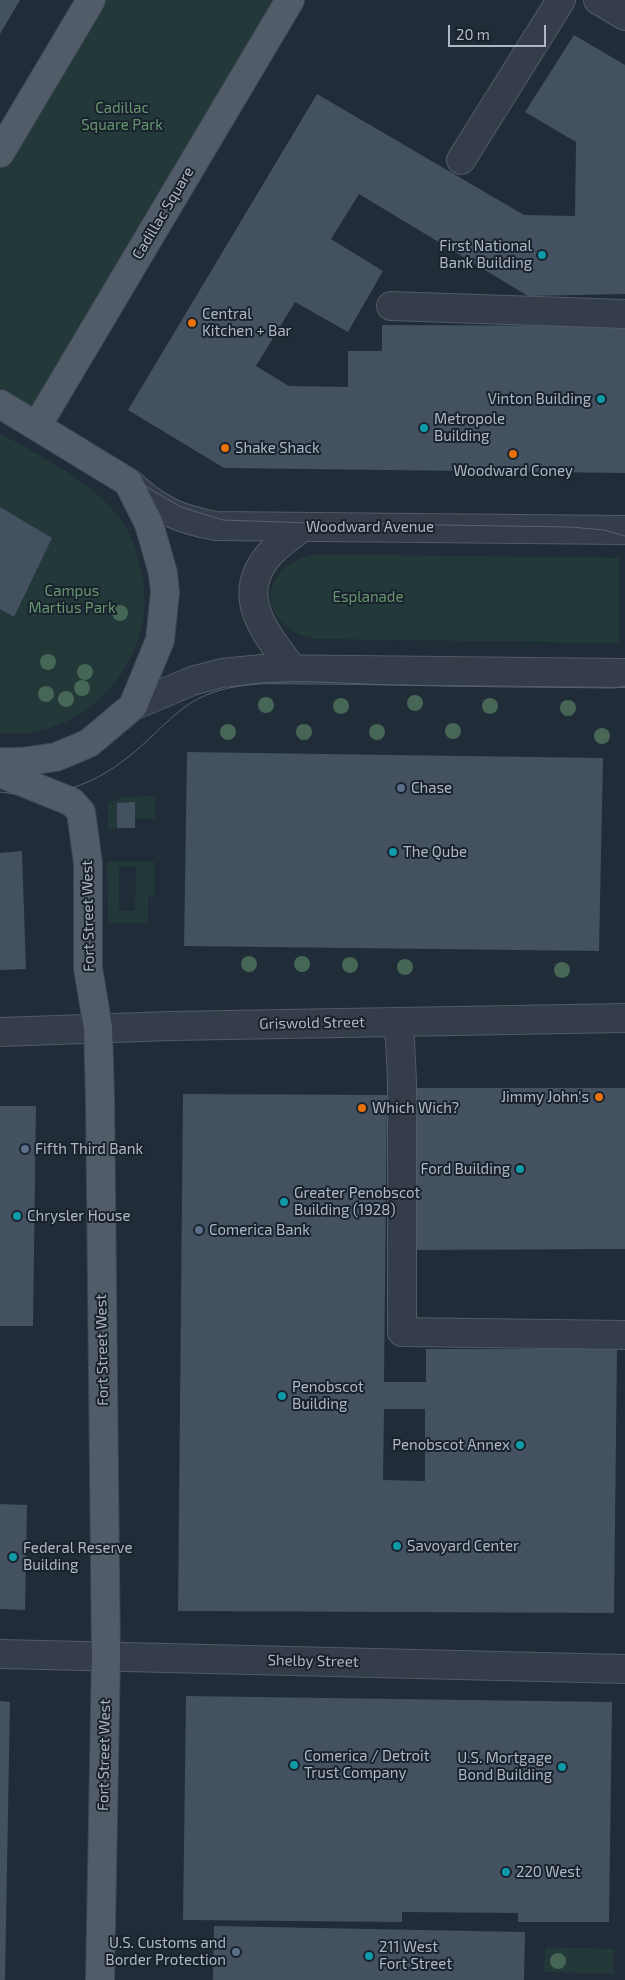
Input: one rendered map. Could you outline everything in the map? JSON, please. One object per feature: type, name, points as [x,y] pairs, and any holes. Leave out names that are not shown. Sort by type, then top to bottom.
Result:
[{"type":"main road","points":[[0,153],[91,0]]},
{"type":"main road","name":"Cadillac Square","points":[[37,426],[290,0]]},
{"type":"main road","name":"Woodward Avenue","points":[[0,404],[128,482]]},
{"type":"main road","points":[[0,762],[21,762],[56,757],[73,750],[89,743],[134,706],[160,640],[165,592],[163,572],[149,524],[128,482]]},
{"type":"main road","name":"Fort Street West","points":[[0,773],[72,802],[81,812],[88,863],[88,968],[98,1028],[106,1656],[100,1980]]},
{"type":"street","points":[[462,160],[561,0]]},
{"type":"street","points":[[598,0],[625,16]]},
{"type":"street","points":[[391,306],[625,314]]},
{"type":"street","name":"Woodward Avenue","points":[[128,482],[150,503],[174,515],[196,522],[232,527],[625,530]]},
{"type":"street","points":[[292,668],[265,633],[257,616],[253,598],[260,567],[270,553],[302,527]]},
{"type":"street","points":[[134,706],[204,677],[262,669],[625,673]]},
{"type":"street","name":"Griswold Street","points":[[0,1032],[98,1028],[625,1018]]},
{"type":"street","points":[[399,1022],[402,1081],[402,1332],[625,1336]]},
{"type":"street","name":"Shelby Street","points":[[0,1654],[625,1669]]},
{"type":"green space","name":"Cadillac Square Park","points":[[91,0],[290,0],[37,426],[0,404],[0,155]]},
{"type":"green space","name":"Campus Martius Park","points":[[0,433],[67,472],[98,495],[112,509],[124,524],[132,539],[140,566],[144,593],[143,620],[136,646],[124,670],[108,691],[88,709],[65,722],[39,731],[22,734],[0,734]]},
{"type":"green space","name":"Esplanade","points":[[315,554],[619,558],[619,643],[319,639],[299,634],[284,625],[275,612],[271,599],[273,585],[281,572],[295,561]]},
{"type":"green space","points":[[155,796],[155,818],[135,818],[135,803],[117,803],[117,829],[108,829],[108,804],[122,797]]},
{"type":"green space","points":[[107,862],[154,862],[154,897],[148,897],[148,923],[108,923]],"holes":[[[119,866],[136,866],[135,911],[119,911]]]},
{"type":"green space","points":[[545,1947],[614,1949],[614,1974],[544,1972]]},
{"type":"building","points":[[0,0],[20,0],[0,34]]},
{"type":"building","name":"First National Bank Building","points":[[574,35],[625,65],[625,294],[528,296],[359,194],[331,239],[383,271],[348,332],[295,302],[256,366],[289,386],[348,387],[348,351],[382,351],[382,325],[625,326],[625,473],[224,468],[128,410],[317,94],[524,215],[575,216],[576,142],[525,112]]},
{"type":"building","points":[[0,507],[52,538],[14,617],[0,609]]},
{"type":"building","name":"The Qube","points":[[187,752],[603,758],[599,951],[184,946]]},
{"type":"building","points":[[135,802],[135,828],[117,828],[117,803]]},
{"type":"building","points":[[22,851],[26,969],[0,970],[0,853]]},
{"type":"building","name":"Ford Building","points":[[414,1088],[625,1088],[625,1249],[414,1250]]},
{"type":"building","points":[[183,1094],[387,1095],[384,1382],[426,1382],[426,1349],[617,1349],[614,1613],[178,1611]],"holes":[[[384,1409],[425,1409],[425,1481],[383,1480]]]},
{"type":"building","name":"Chrysler House","points":[[0,1106],[36,1106],[33,1326],[0,1326]]},
{"type":"building","name":"Federal Reserve Building","points":[[0,1504],[27,1505],[25,1610],[0,1609]]},
{"type":"building","points":[[186,1696],[612,1702],[609,1922],[518,1922],[518,1913],[402,1912],[402,1922],[183,1920]]},
{"type":"building","points":[[0,1701],[10,1702],[5,1980],[0,1980]]},
{"type":"building","name":"211 West Fort Street","points":[[214,1926],[525,1932],[524,1980],[213,1980]]},
{"type":"tram line","points":[[0,402],[181,507],[223,520],[571,527],[604,530],[625,536]]},
{"type":"tram line","points":[[0,792],[43,794],[82,784],[117,766],[190,703],[206,695],[249,684],[324,682],[476,687],[614,688],[625,686]]},
{"type":"place","name":"First National Bank Building","points":[[542,255]]},
{"type":"place","name":"Central Kitchen + Bar","points":[[192,323]]},
{"type":"place","name":"Vinton Building","points":[[601,399]]},
{"type":"place","name":"Metropole Building","points":[[424,428]]},
{"type":"place","name":"Shake Shack","points":[[225,448]]},
{"type":"place","name":"Woodward Coney","points":[[513,454]]},
{"type":"place","name":"Chase","points":[[401,788]]},
{"type":"place","name":"The Qube","points":[[393,852]]},
{"type":"place","name":"Jimmy John's","points":[[599,1097]]},
{"type":"place","name":"Which Wich?","points":[[362,1108]]},
{"type":"place","name":"Fifth Third Bank","points":[[25,1149]]},
{"type":"place","name":"Ford Building","points":[[520,1169]]},
{"type":"place","name":"Greater Penobscot Building (1928)","points":[[284,1202]]},
{"type":"place","name":"Chrysler House","points":[[17,1216]]},
{"type":"place","name":"Comerica Bank","points":[[199,1230]]},
{"type":"place","name":"Penobscot Building","points":[[282,1396]]},
{"type":"place","name":"Penobscot Annex","points":[[520,1445]]},
{"type":"place","name":"Savoyard Center","points":[[397,1546]]},
{"type":"place","name":"Federal Reserve Building","points":[[13,1557]]},
{"type":"place","name":"Comerica / Detroit Trust Company","points":[[294,1765]]},
{"type":"place","name":"U.S. Mortgage Bond Building","points":[[562,1767]]},
{"type":"place","name":"220 West","points":[[506,1872]]},
{"type":"place","name":"U.S. Customs and Border Protection","points":[[236,1952]]},
{"type":"place","name":"211 West Fort Street","points":[[369,1956]]}]
